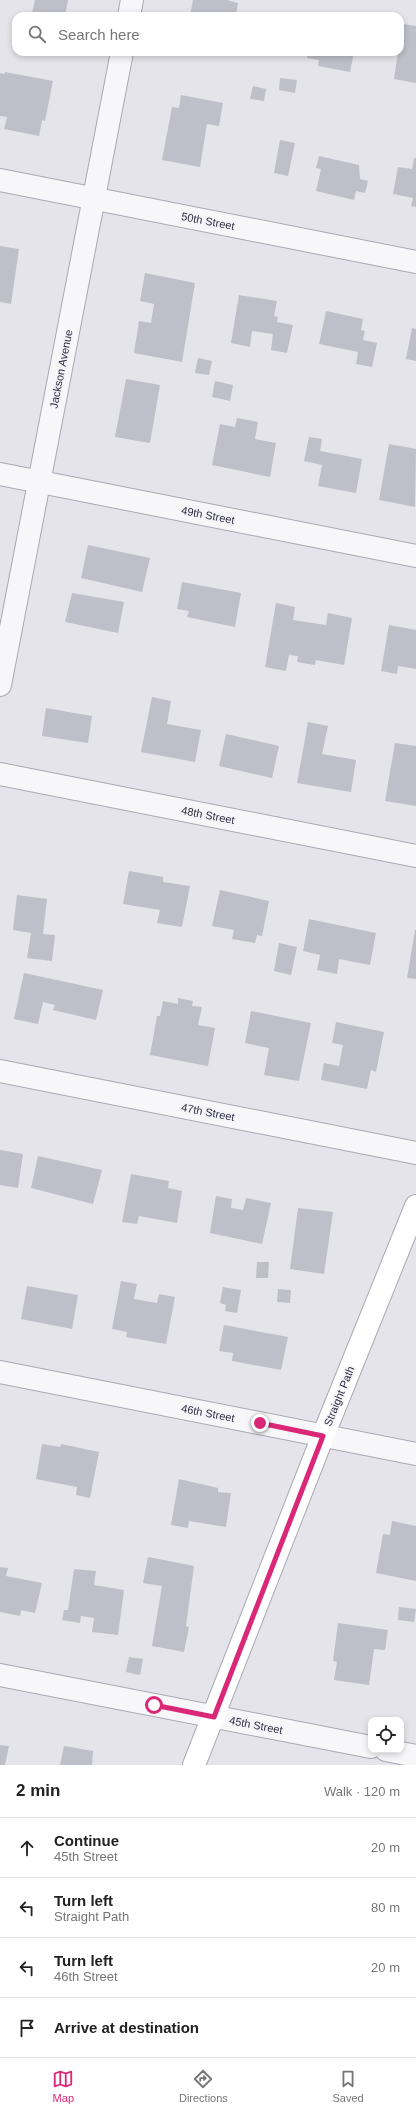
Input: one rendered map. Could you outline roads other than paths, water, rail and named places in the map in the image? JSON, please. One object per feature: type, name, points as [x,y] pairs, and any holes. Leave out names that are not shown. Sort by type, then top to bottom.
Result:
[{"type":"main road","name":"Straight Path","points":[[194,1765],[323,1436],[416,1206]]},
{"type":"street","points":[[130,12],[132,0]]},
{"type":"street","name":"Jackson Avenue","points":[[0,685],[121,56]]},
{"type":"street","name":"50th Street","points":[[0,180],[416,262]]},
{"type":"street","name":"49th Street","points":[[0,474],[416,556]]},
{"type":"street","name":"48th Street","points":[[0,774],[416,856]]},
{"type":"street","name":"47th Street","points":[[0,1071],[416,1153]]},
{"type":"street","name":"46th Street","points":[[0,1372],[416,1454]]},
{"type":"street","name":"45th Street","points":[[0,1675],[368,1746]]},
{"type":"street","points":[[401,1753],[416,1756]]}]
